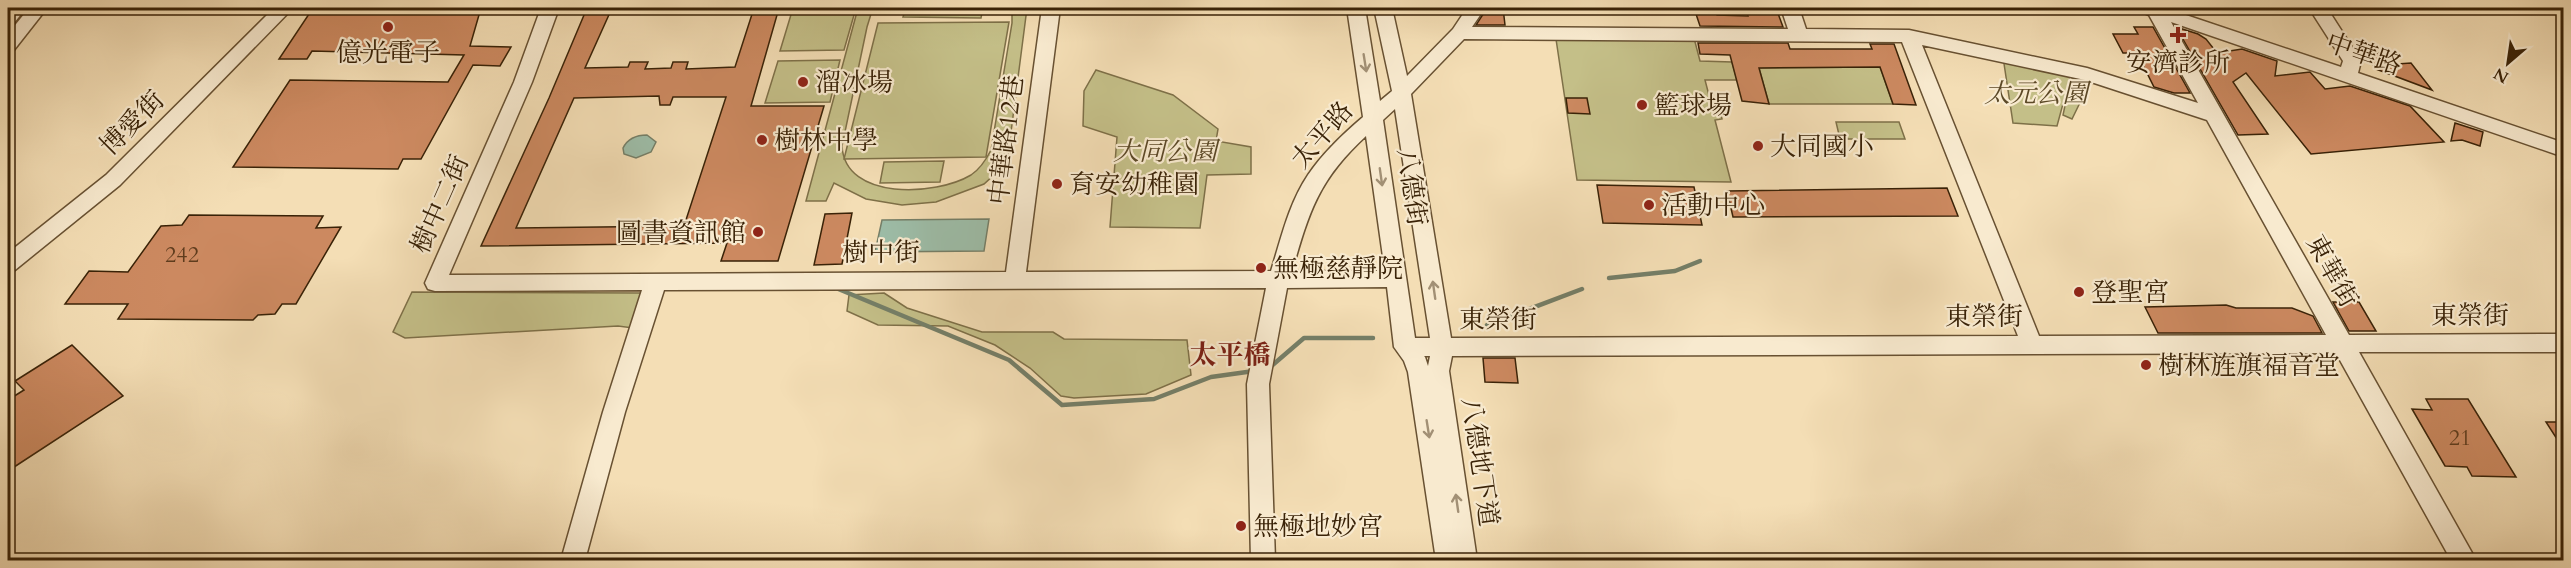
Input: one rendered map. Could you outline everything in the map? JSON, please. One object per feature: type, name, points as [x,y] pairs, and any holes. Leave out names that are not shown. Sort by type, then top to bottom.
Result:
[{"type":"street","points":[[8,19],[17,8]]},
{"type":"street","points":[[8,46],[38,8]]},
{"type":"street","name":"博愛街","points":[[8,246],[90,185],[268,8]]},
{"type":"street","name":"博愛街","points":[[8,264],[113,180],[284,8]]},
{"type":"street","name":"樹中二街","points":[[550,8],[523,82],[435,284],[656,281]]},
{"type":"street","name":"中華路12巷","points":[[1015,280],[1051,8]]},
{"type":"street","name":"八德街","points":[[1356,8],[1397,279],[1405,347],[1428,371],[1442,348],[1401,92],[1383,8]]},
{"type":"street","name":"太平路","points":[[1263,561],[1258,376],[1276,289],[1281,279],[1298,216],[1315,180],[1347,142],[1418,78],[1459,33],[1476,8]]},
{"type":"street","points":[[1790,8],[1798,34]]},
{"type":"street","name":"中華路","points":[[2157,8],[2564,138]]},
{"type":"street","name":"東華街","points":[[2157,8],[2214,115],[2464,561]]},
{"type":"street","points":[[2318,8],[2352,61],[2349,71]]},
{"type":"street","points":[[1459,33],[1910,36],[2087,74],[2214,115]]},
{"type":"street","points":[[1910,36],[2032,345]]},
{"type":"street","name":"中華路","points":[[2349,71],[2564,150]]},
{"type":"street","name":"樹中街","points":[[656,281],[1397,279]]},
{"type":"street","points":[[573,561],[614,412],[656,281]]},
{"type":"street","name":"東榮街","points":[[1405,347],[2564,343]]},
{"type":"street","name":"八德地下道","points":[[1428,371],[1448,561]]},
{"type":"street","name":"八德地下道","points":[[1428,371],[1465,561]]},
{"type":"green space","points":[[793,8],[856,8],[844,50],[780,51]]},
{"type":"green space","points":[[858,8],[876,8],[871,14],[867,27],[842,146],[847,164],[858,177],[875,185],[916,190],[956,182],[974,173],[987,157],[991,150],[1012,23],[1012,8],[1027,8],[1007,163],[984,184],[936,202],[902,205],[866,199],[834,183],[826,201],[806,201]]},
{"type":"green space","points":[[906,8],[983,8],[981,18],[903,17]]},
{"type":"green space","points":[[1009,22],[986,157],[844,159],[878,23]]},
{"type":"green space","points":[[1694,38],[1700,61],[1732,62],[1737,80],[1705,80],[1712,107],[1719,108],[1722,119],[1715,120],[1731,182],[1577,180],[1556,39]]},
{"type":"green space","name":"太元公園","points":[[2003,57],[2068,73],[2070,78],[2057,126],[2013,123]]},
{"type":"green space","name":"溜冰場","points":[[840,60],[830,102],[765,103],[778,61]]},
{"type":"green space","points":[[1880,67],[1893,104],[1769,104],[1759,68]]},
{"type":"green space","name":"大同公園","points":[[1096,70],[1173,95],[1218,129],[1216,141],[1251,147],[1251,174],[1207,175],[1200,228],[1110,227],[1117,137],[1083,126],[1084,91]]},
{"type":"green space","points":[[2072,73],[2091,80],[2072,119],[2063,115]]},
{"type":"green space","points":[[1836,122],[1899,122],[1905,139],[1840,139]]},
{"type":"green space","points":[[944,161],[940,182],[880,183],[884,162]]},
{"type":"green space","points":[[412,292],[644,293],[633,328],[618,326],[405,338],[393,332]]},
{"type":"green space","points":[[884,293],[907,308],[982,332],[1053,332],[1064,339],[1187,340],[1191,375],[1146,394],[1074,398],[1061,396],[1030,368],[995,345],[948,326],[878,325],[847,311],[849,295]]},
{"type":"shaded area","points":[[647,135],[656,142],[651,152],[636,158],[624,154],[623,148],[630,139]]},
{"type":"shaded area","points":[[989,219],[984,251],[875,252],[882,220]]},
{"type":"building","points":[[313,8],[481,8],[470,46],[511,47],[500,66],[473,65],[421,159],[403,159],[398,169],[233,167],[290,80],[448,82],[464,55],[312,51],[307,59],[279,59]]},
{"type":"building","points":[[587,8],[612,8],[585,68],[628,67],[630,62],[648,62],[645,69],[671,68],[673,62],[688,62],[686,69],[735,67],[754,8],[779,8],[751,106],[824,106],[778,261],[721,261],[727,243],[481,246],[549,98]],"holes":[[[659,96],[660,105],[670,105],[673,97],[726,97],[684,226],[516,228],[574,98]]]},
{"type":"building","points":[[1487,8],[1503,8],[1505,25],[1476,25]]},
{"type":"building","points":[[1694,8],[1715,8],[1717,15],[1748,16],[1746,8],[1776,8],[1783,27],[1700,26]]},
{"type":"building","points":[[2134,27],[2153,27],[2190,93],[2174,93],[2154,87],[2137,53],[2123,53],[2113,34],[2138,34]]},
{"type":"building","points":[[2176,27],[2206,39],[2217,53],[2242,49],[2277,61],[2275,76],[2310,72],[2325,89],[2350,86],[2410,106],[2444,142],[2311,154],[2246,73],[2233,82],[2268,134],[2238,135]]},
{"type":"building","points":[[1698,43],[1788,43],[1790,49],[1872,49],[1870,44],[1894,44],[1916,105],[1893,104],[1880,67],[1759,68],[1769,104],[1742,101],[1730,55],[1700,54]]},
{"type":"building","points":[[2364,53],[2389,53],[2397,64],[2411,63],[2432,90],[2376,69]]},
{"type":"building","points":[[1566,98],[1587,98],[1590,114],[1568,113]]},
{"type":"building","points":[[2455,123],[2483,132],[2480,146],[2462,140],[2451,141]]},
{"type":"building","name":"活動中心","points":[[1597,185],[1694,187],[1702,225],[1603,223]]},
{"type":"building","points":[[1947,188],[1958,216],[1733,217],[1727,191]]},
{"type":"building","points":[[852,213],[842,264],[814,265],[825,214]]},
{"type":"building","points":[[189,215],[323,216],[316,228],[341,227],[296,304],[282,304],[275,314],[258,315],[253,320],[118,319],[128,304],[65,304],[89,271],[128,272],[161,226],[182,225]]},
{"type":"building","points":[[2333,302],[2359,302],[2376,331],[2349,331]]},
{"type":"building","points":[[2226,305],[2236,308],[2292,308],[2313,316],[2322,333],[2158,333],[2145,307]]},
{"type":"building","points":[[72,345],[123,396],[8,471],[8,400],[24,390],[15,381]]},
{"type":"building","points":[[1483,358],[1515,358],[1518,383],[1485,382]]},
{"type":"building","points":[[2426,399],[2468,399],[2516,477],[2472,476],[2467,467],[2445,466],[2412,409],[2432,410]]},
{"type":"building","points":[[2546,422],[2564,422],[2564,450]]},
{"type":"waterway","points":[[1609,278],[1675,271],[1700,261]]},
{"type":"waterway","points":[[836,288],[1009,360],[1062,405],[1154,399],[1211,377],[1254,371]]},
{"type":"waterway","points":[[1487,325],[1582,289]]},
{"type":"waterway","points":[[1268,369],[1304,338],[1373,338]]},
{"type":"place","name":"億光電子","points":[[388,27]]},
{"type":"place","name":"安濟診所","points":[[2178,35]]},
{"type":"place","name":"溜冰場","points":[[803,82]]},
{"type":"place","name":"籃球場","points":[[1642,105]]},
{"type":"place","name":"樹林中學","points":[[762,140]]},
{"type":"place","name":"大同國小","points":[[1758,146]]},
{"type":"place","name":"育安幼稚園","points":[[1057,184]]},
{"type":"place","name":"活動中心","points":[[1649,205]]},
{"type":"place","name":"圖書資訊館","points":[[758,232]]},
{"type":"place","name":"無極慈靜院","points":[[1261,268]]},
{"type":"place","name":"登聖宮","points":[[2079,292]]},
{"type":"place","name":"樹林旌旗福音堂","points":[[2146,365]]},
{"type":"place","name":"無極地妙宮","points":[[1241,526]]},
{"type":"district","name":"太平橋","points":[[1230,355]]}]
